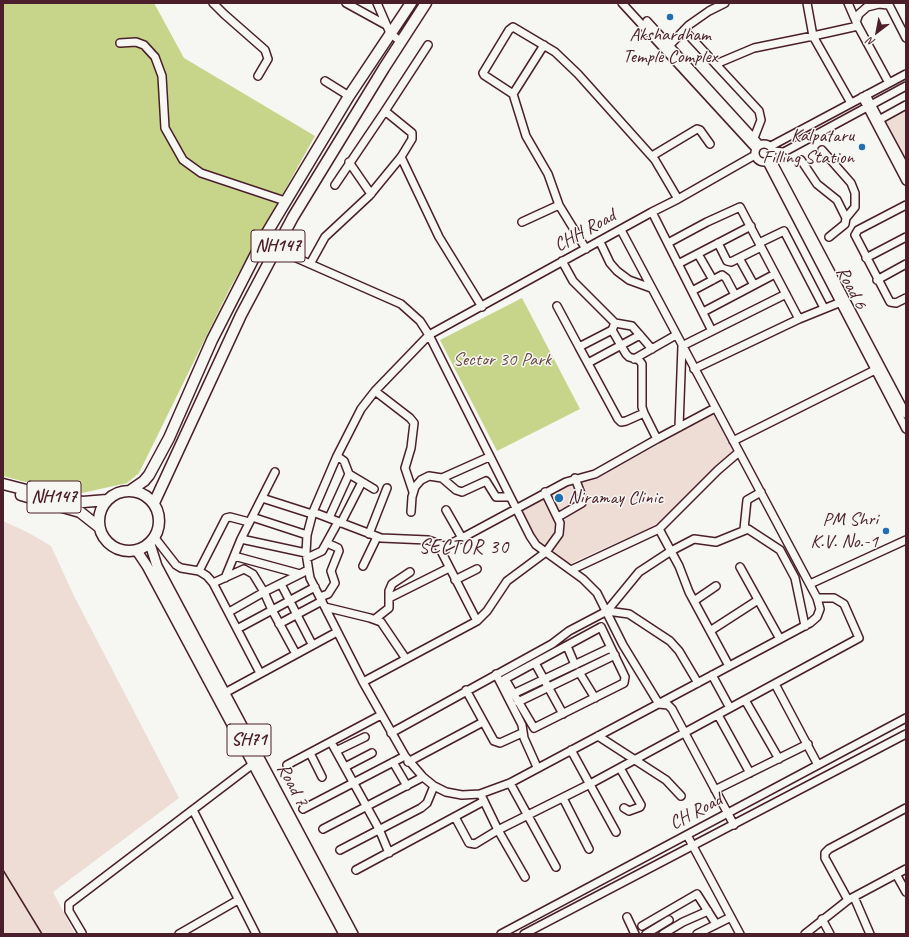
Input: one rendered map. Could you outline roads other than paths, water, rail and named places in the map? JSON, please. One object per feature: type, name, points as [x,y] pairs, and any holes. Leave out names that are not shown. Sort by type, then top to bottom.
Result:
[{"type":"highway","name":"NH147","points":[[99,527],[99,514],[107,500],[116,493],[130,490],[144,481],[154,465],[169,438],[212,340],[263,241],[388,29],[411,3]]},
{"type":"highway","name":"NH147","points":[[154,503],[210,379],[293,217],[426,3]]},
{"type":"highway","name":"NH147","points":[[3,484],[61,499],[83,502],[107,500]]},
{"type":"highway","name":"NH147","points":[[3,490],[80,512],[99,527],[106,540],[112,546],[120,550],[137,551]]},
{"type":"highway","points":[[130,490],[142,493],[154,503],[160,521],[152,541],[137,551]]},
{"type":"main road","name":"Road 7","points":[[152,541],[157,566],[221,695],[253,764],[344,934]]},
{"type":"main road","name":"Road 7","points":[[137,551],[221,695],[353,934]]},
{"type":"street","points":[[214,3],[224,14],[265,50],[268,59],[258,76]]},
{"type":"street","points":[[346,3],[388,29],[401,42]]},
{"type":"street","points":[[377,3],[388,29]]},
{"type":"street","points":[[622,3],[668,47],[757,149]]},
{"type":"street","points":[[628,3],[754,138],[760,162],[769,161],[772,149],[851,103],[906,74]]},
{"type":"street","points":[[668,47],[684,30],[709,11],[725,3]]},
{"type":"street","points":[[807,3],[813,36],[851,103]]},
{"type":"street","points":[[848,3],[857,24],[889,83]]},
{"type":"street","points":[[857,24],[859,14],[867,7],[879,4],[888,4],[906,38]]},
{"type":"street","points":[[716,64],[754,48],[813,36],[857,24]]},
{"type":"street","points":[[586,250],[559,205],[548,174],[526,136],[513,94],[484,76],[483,73],[509,30],[513,27],[555,52],[578,74],[652,156],[678,200]]},
{"type":"street","points":[[684,30],[759,111],[760,120],[754,138]]},
{"type":"street","points":[[120,43],[136,42],[144,45],[155,58],[162,76],[165,128],[183,160],[201,173],[286,201]]},
{"type":"street","points":[[335,185],[428,45]]},
{"type":"street","points":[[513,94],[544,45]]},
{"type":"street","points":[[324,81],[349,96]]},
{"type":"street","points":[[757,149],[766,144],[772,149],[784,152],[906,86]]},
{"type":"street","points":[[864,96],[906,181]]},
{"type":"street","points":[[877,121],[906,105]]},
{"type":"street","points":[[310,264],[325,237],[372,194],[401,157],[412,139],[412,133],[385,111]]},
{"type":"street","points":[[877,121],[906,169]]},
{"type":"street","points":[[652,156],[697,129],[700,130],[710,144]]},
{"type":"street","name":"CHH Road","points":[[757,149],[678,200],[652,212],[586,250],[562,261],[482,307],[429,335],[375,391],[361,409],[337,456],[313,513],[307,535],[308,570],[337,632],[406,759],[434,786],[446,792],[462,795],[480,794],[510,783],[537,767],[805,626],[817,617],[820,609],[817,598]]},
{"type":"street","points":[[822,150],[853,187],[855,207],[846,218],[845,224],[829,237]]},
{"type":"street","points":[[401,157],[439,237],[482,307]]},
{"type":"street","points":[[801,160],[817,184],[837,200],[846,218]]},
{"type":"street","name":"Road 6","points":[[769,161],[841,302],[906,414]]},
{"type":"street","name":"Road 6","points":[[769,161],[879,368],[906,429]]},
{"type":"street","points":[[349,162],[372,194]]},
{"type":"street","points":[[522,222],[559,205]]},
{"type":"street","points":[[906,205],[856,232],[855,235],[877,280],[890,302],[896,303],[906,298]]},
{"type":"street","points":[[668,244],[737,207],[742,209],[798,319]]},
{"type":"street","points":[[652,212],[712,331]]},
{"type":"street","points":[[678,264],[751,226]]},
{"type":"street","points":[[455,817],[469,843],[475,844],[498,830],[635,760],[859,638],[844,604],[834,598],[817,598],[621,230]]},
{"type":"street","points":[[718,243],[727,261],[731,262],[784,231],[824,308]]},
{"type":"street","points":[[866,258],[906,236]]},
{"type":"street","points":[[600,242],[610,263],[616,271],[629,280],[651,288]]},
{"type":"street","points":[[276,249],[401,304],[416,317],[429,335],[515,509],[536,545],[571,570],[597,593],[625,647],[659,704],[668,705],[672,709],[734,824]]},
{"type":"street","points":[[698,254],[713,280]]},
{"type":"street","points":[[739,258],[754,285]]},
{"type":"street","points":[[562,261],[573,281],[613,319],[614,327],[626,354],[639,360],[642,364],[642,406],[657,439]]},
{"type":"street","points":[[877,280],[906,264]]},
{"type":"street","points":[[703,312],[776,274]]},
{"type":"street","points":[[692,291],[722,275],[735,295]]},
{"type":"street","points":[[682,346],[786,294]]},
{"type":"street","points":[[694,369],[798,319],[841,302]]},
{"type":"street","points":[[557,306],[618,419],[621,422],[626,421],[644,413]]},
{"type":"street","points":[[579,347],[614,327],[632,326],[652,349]]},
{"type":"street","points":[[588,363],[640,334]]},
{"type":"street","points":[[634,359],[676,335]]},
{"type":"street","points":[[679,427],[682,346]]},
{"type":"street","points":[[733,441],[879,368]]},
{"type":"street","points":[[375,391],[410,418],[414,424],[411,448],[405,468],[413,492],[412,512]]},
{"type":"street","points":[[262,498],[329,518],[377,537],[428,540],[438,545],[446,546],[545,492],[575,478],[595,474],[715,408]]},
{"type":"street","points":[[571,570],[659,529],[718,470],[739,452]]},
{"type":"street","points":[[337,456],[344,461],[349,474],[374,489]]},
{"type":"street","points":[[442,478],[489,457]]},
{"type":"street","points":[[225,578],[241,539],[275,472]]},
{"type":"street","points":[[329,518],[349,474]]},
{"type":"street","points":[[413,492],[419,482],[426,477],[432,476],[442,478],[456,490],[462,492],[486,481],[496,497],[509,497]]},
{"type":"street","points":[[558,517],[580,506],[582,502],[583,499],[575,478]]},
{"type":"street","points":[[241,539],[307,556],[320,552],[340,523],[362,482]]},
{"type":"street","points":[[369,534],[387,488]]},
{"type":"street","points":[[363,682],[477,621],[487,611],[507,581],[546,552],[559,534],[560,523],[545,492]]},
{"type":"street","points":[[744,529],[747,500],[761,492]]},
{"type":"street","points":[[446,510],[462,538]]},
{"type":"street","points":[[199,571],[226,518],[230,517],[251,520],[307,535]]},
{"type":"street","points":[[659,529],[694,601],[729,666]]},
{"type":"street","points":[[391,733],[607,611],[639,572],[671,551],[694,539],[716,542],[744,529],[751,531],[769,542],[783,554],[795,578],[805,626]]},
{"type":"street","points":[[363,566],[377,537]]},
{"type":"street","points":[[810,584],[906,540]]},
{"type":"street","points":[[152,541],[176,565],[181,568],[199,571],[208,576],[260,673]]},
{"type":"street","points":[[280,624],[322,602],[335,583],[331,571],[339,551],[338,548],[327,543]]},
{"type":"street","points":[[438,545],[477,621]]},
{"type":"street","points":[[234,556],[300,574]]},
{"type":"street","points":[[740,567],[780,639]]},
{"type":"street","points":[[389,598],[449,568]]},
{"type":"street","points":[[213,583],[244,569],[248,570],[264,592],[296,654]]},
{"type":"street","points":[[455,580],[477,569]]},
{"type":"street","points":[[228,612],[308,570]]},
{"type":"street","points":[[375,619],[387,610],[389,591],[392,584],[410,572]]},
{"type":"street","points":[[281,584],[312,644]]},
{"type":"street","points":[[694,601],[716,586]]},
{"type":"street","points":[[237,629],[315,587]]},
{"type":"street","points":[[710,631],[758,600]]},
{"type":"street","points":[[322,602],[375,619],[386,627],[406,659]]},
{"type":"street","points":[[607,611],[629,614],[670,641],[679,651],[698,682]]},
{"type":"street","points":[[496,674],[514,699],[534,728],[624,683],[626,680],[601,627],[505,679],[514,699],[522,725],[522,733],[537,767]]},
{"type":"street","points":[[221,695],[312,644],[337,632]]},
{"type":"street","points":[[567,646],[575,665]]},
{"type":"street","points":[[514,699],[544,679],[575,665],[625,647]]},
{"type":"street","points":[[514,699],[549,688],[613,652]]},
{"type":"street","points":[[535,663],[563,714]]},
{"type":"street","points":[[578,672],[595,698]]},
{"type":"street","points":[[712,675],[730,708]]},
{"type":"street","points":[[775,684],[808,744],[818,766]]},
{"type":"street","points":[[466,690],[494,741],[497,743],[522,733]]},
{"type":"street","points":[[745,700],[779,759]]},
{"type":"street","points":[[287,765],[381,715]]},
{"type":"street","points":[[718,715],[750,773]]},
{"type":"street","name":"CH Road","points":[[501,934],[906,718]]},
{"type":"street","points":[[303,809],[355,784],[393,762],[406,759],[483,722]]},
{"type":"street","name":"CH Road","points":[[524,934],[693,847],[906,734]]},
{"type":"street","points":[[598,736],[666,780],[681,796]]},
{"type":"street","points":[[336,751],[365,737]]},
{"type":"street","points":[[331,742],[379,829],[389,853]]},
{"type":"street","points":[[715,790],[808,744]]},
{"type":"street","points":[[571,750],[616,832]]},
{"type":"street","points":[[345,767],[372,753]]},
{"type":"street","points":[[310,754],[322,778]]},
{"type":"street","points":[[393,762],[407,786]]},
{"type":"street","points":[[82,933],[69,911],[69,904],[253,764]]},
{"type":"street","points":[[620,768],[641,805],[640,807],[629,811],[624,808]]},
{"type":"street","points":[[323,829],[423,777]]},
{"type":"street","points":[[510,783],[556,867]]},
{"type":"street","points":[[340,850],[424,806],[434,786]]},
{"type":"street","points":[[480,794],[498,830],[525,877]]},
{"type":"street","points":[[562,798],[589,849]]},
{"type":"street","points":[[356,870],[484,801]]},
{"type":"street","points":[[870,934],[851,899],[825,858],[825,853],[829,849],[906,808]]},
{"type":"street","points":[[193,810],[256,934]]},
{"type":"street","points":[[687,835],[740,934]]},
{"type":"street","points":[[805,934],[851,899],[906,869]]},
{"type":"street","points":[[896,874],[906,892]]},
{"type":"street","points":[[669,920],[646,934],[640,923],[665,913],[697,894],[716,924]]},
{"type":"street","points":[[179,934],[238,900]]},
{"type":"street","points":[[663,934],[674,927],[708,911]]},
{"type":"street","points":[[665,913],[679,934]]},
{"type":"street","points":[[627,917],[636,934]]},
{"type":"street","points":[[697,934],[731,917]]},
{"type":"street","points":[[822,920],[830,934]]},
{"type":"railway","points":[[3,870],[42,934]]},
{"type":"place","name":"Akshardham Temple Complex","points":[[670,17]]},
{"type":"place","name":"Kalpataru Filling Station","points":[[862,147]]},
{"type":"place","name":"Niramay Clinic","points":[[559,498]]},
{"type":"place","name":"PM Shri K.V. No.-1","points":[[886,531]]},
{"type":"district","name":"SECTOR 30","points":[[464,548]]},
{"type":"park label","name":"Sector 30 Park","points":[[502,360]]}]
